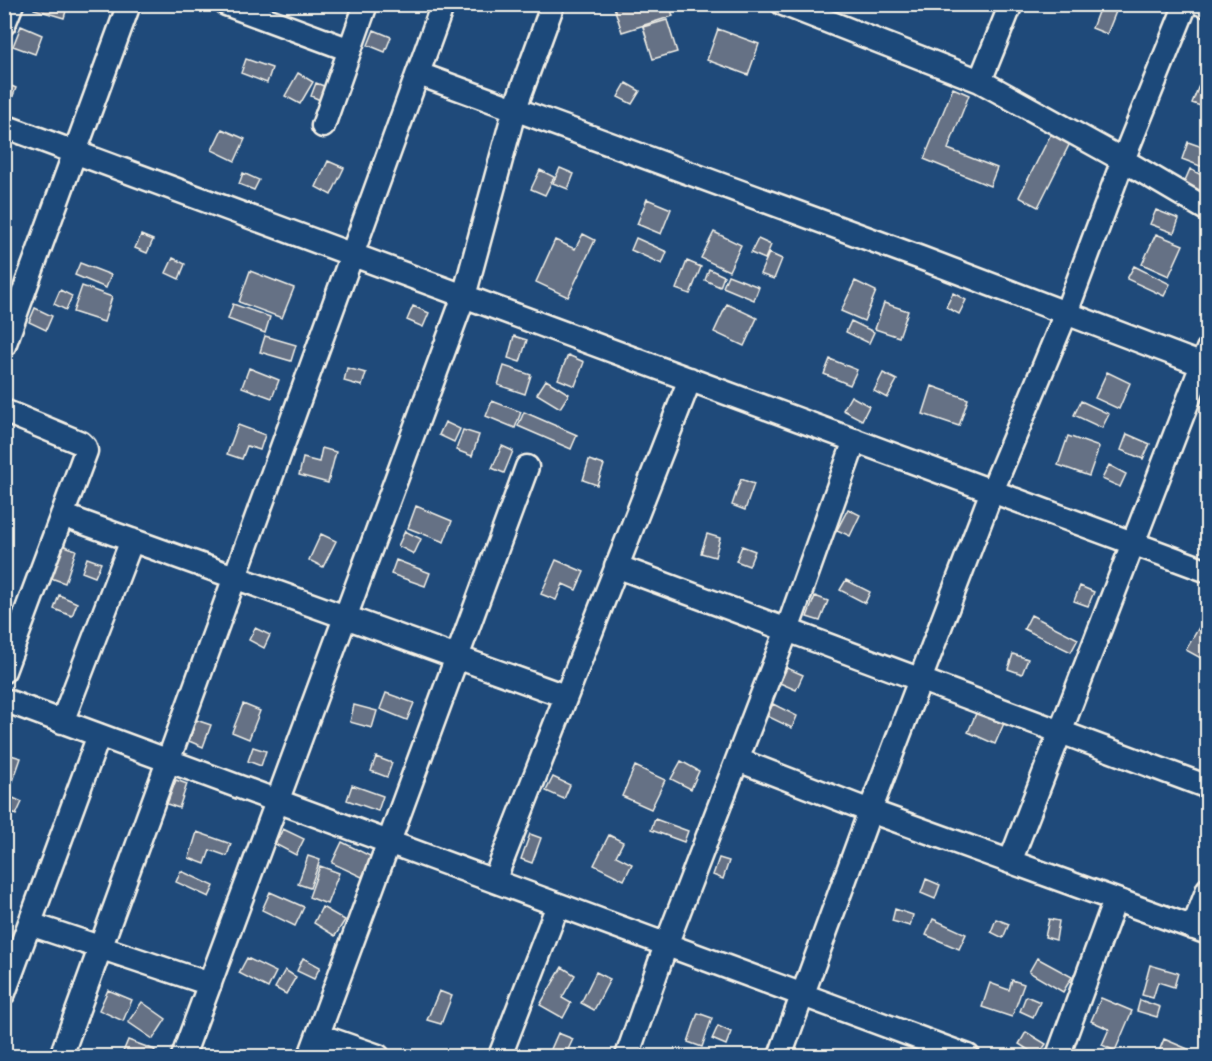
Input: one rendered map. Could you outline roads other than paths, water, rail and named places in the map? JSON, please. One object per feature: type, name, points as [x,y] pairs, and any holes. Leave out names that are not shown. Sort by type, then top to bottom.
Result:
[{"type":"street","points":[[4,24],[12,4]]},
{"type":"street","points":[[4,346],[129,4]]},
{"type":"street","points":[[323,126],[366,4]]},
{"type":"street","points":[[61,1056],[443,4]]},
{"type":"street","points":[[183,1056],[464,296],[515,108],[553,4]]},
{"type":"street","points":[[783,4],[980,81],[1208,210]]},
{"type":"street","points":[[980,81],[1011,4]]},
{"type":"street","points":[[780,1056],[870,811],[992,491],[1065,313],[1186,4]]},
{"type":"street","points":[[1202,4],[1208,6]]},
{"type":"street","points":[[238,6],[350,50]]},
{"type":"street","points":[[419,74],[1065,313],[1205,360],[1010,862]]},
{"type":"street","points":[[4,126],[1208,571]]},
{"type":"street","points":[[494,881],[690,379]]},
{"type":"street","points":[[4,411],[81,443],[85,447],[85,458],[4,671]]},
{"type":"street","points":[[627,1056],[666,945],[787,630],[855,440]]},
{"type":"street","points":[[310,1056],[527,468]]},
{"type":"street","points":[[62,515],[565,696]]},
{"type":"street","points":[[62,722],[132,540]]},
{"type":"street","points":[[616,566],[1208,787]]},
{"type":"street","points":[[4,700],[968,1056]]},
{"type":"street","points":[[4,993],[99,735]]},
{"type":"street","points":[[738,760],[870,811],[1200,931],[1208,889]]},
{"type":"street","points":[[1058,1056],[1115,900]]},
{"type":"street","points":[[500,1056],[558,905]]},
{"type":"street","points":[[30,924],[210,984]]},
{"type":"street","points":[[318,1035],[378,1056]]}]
